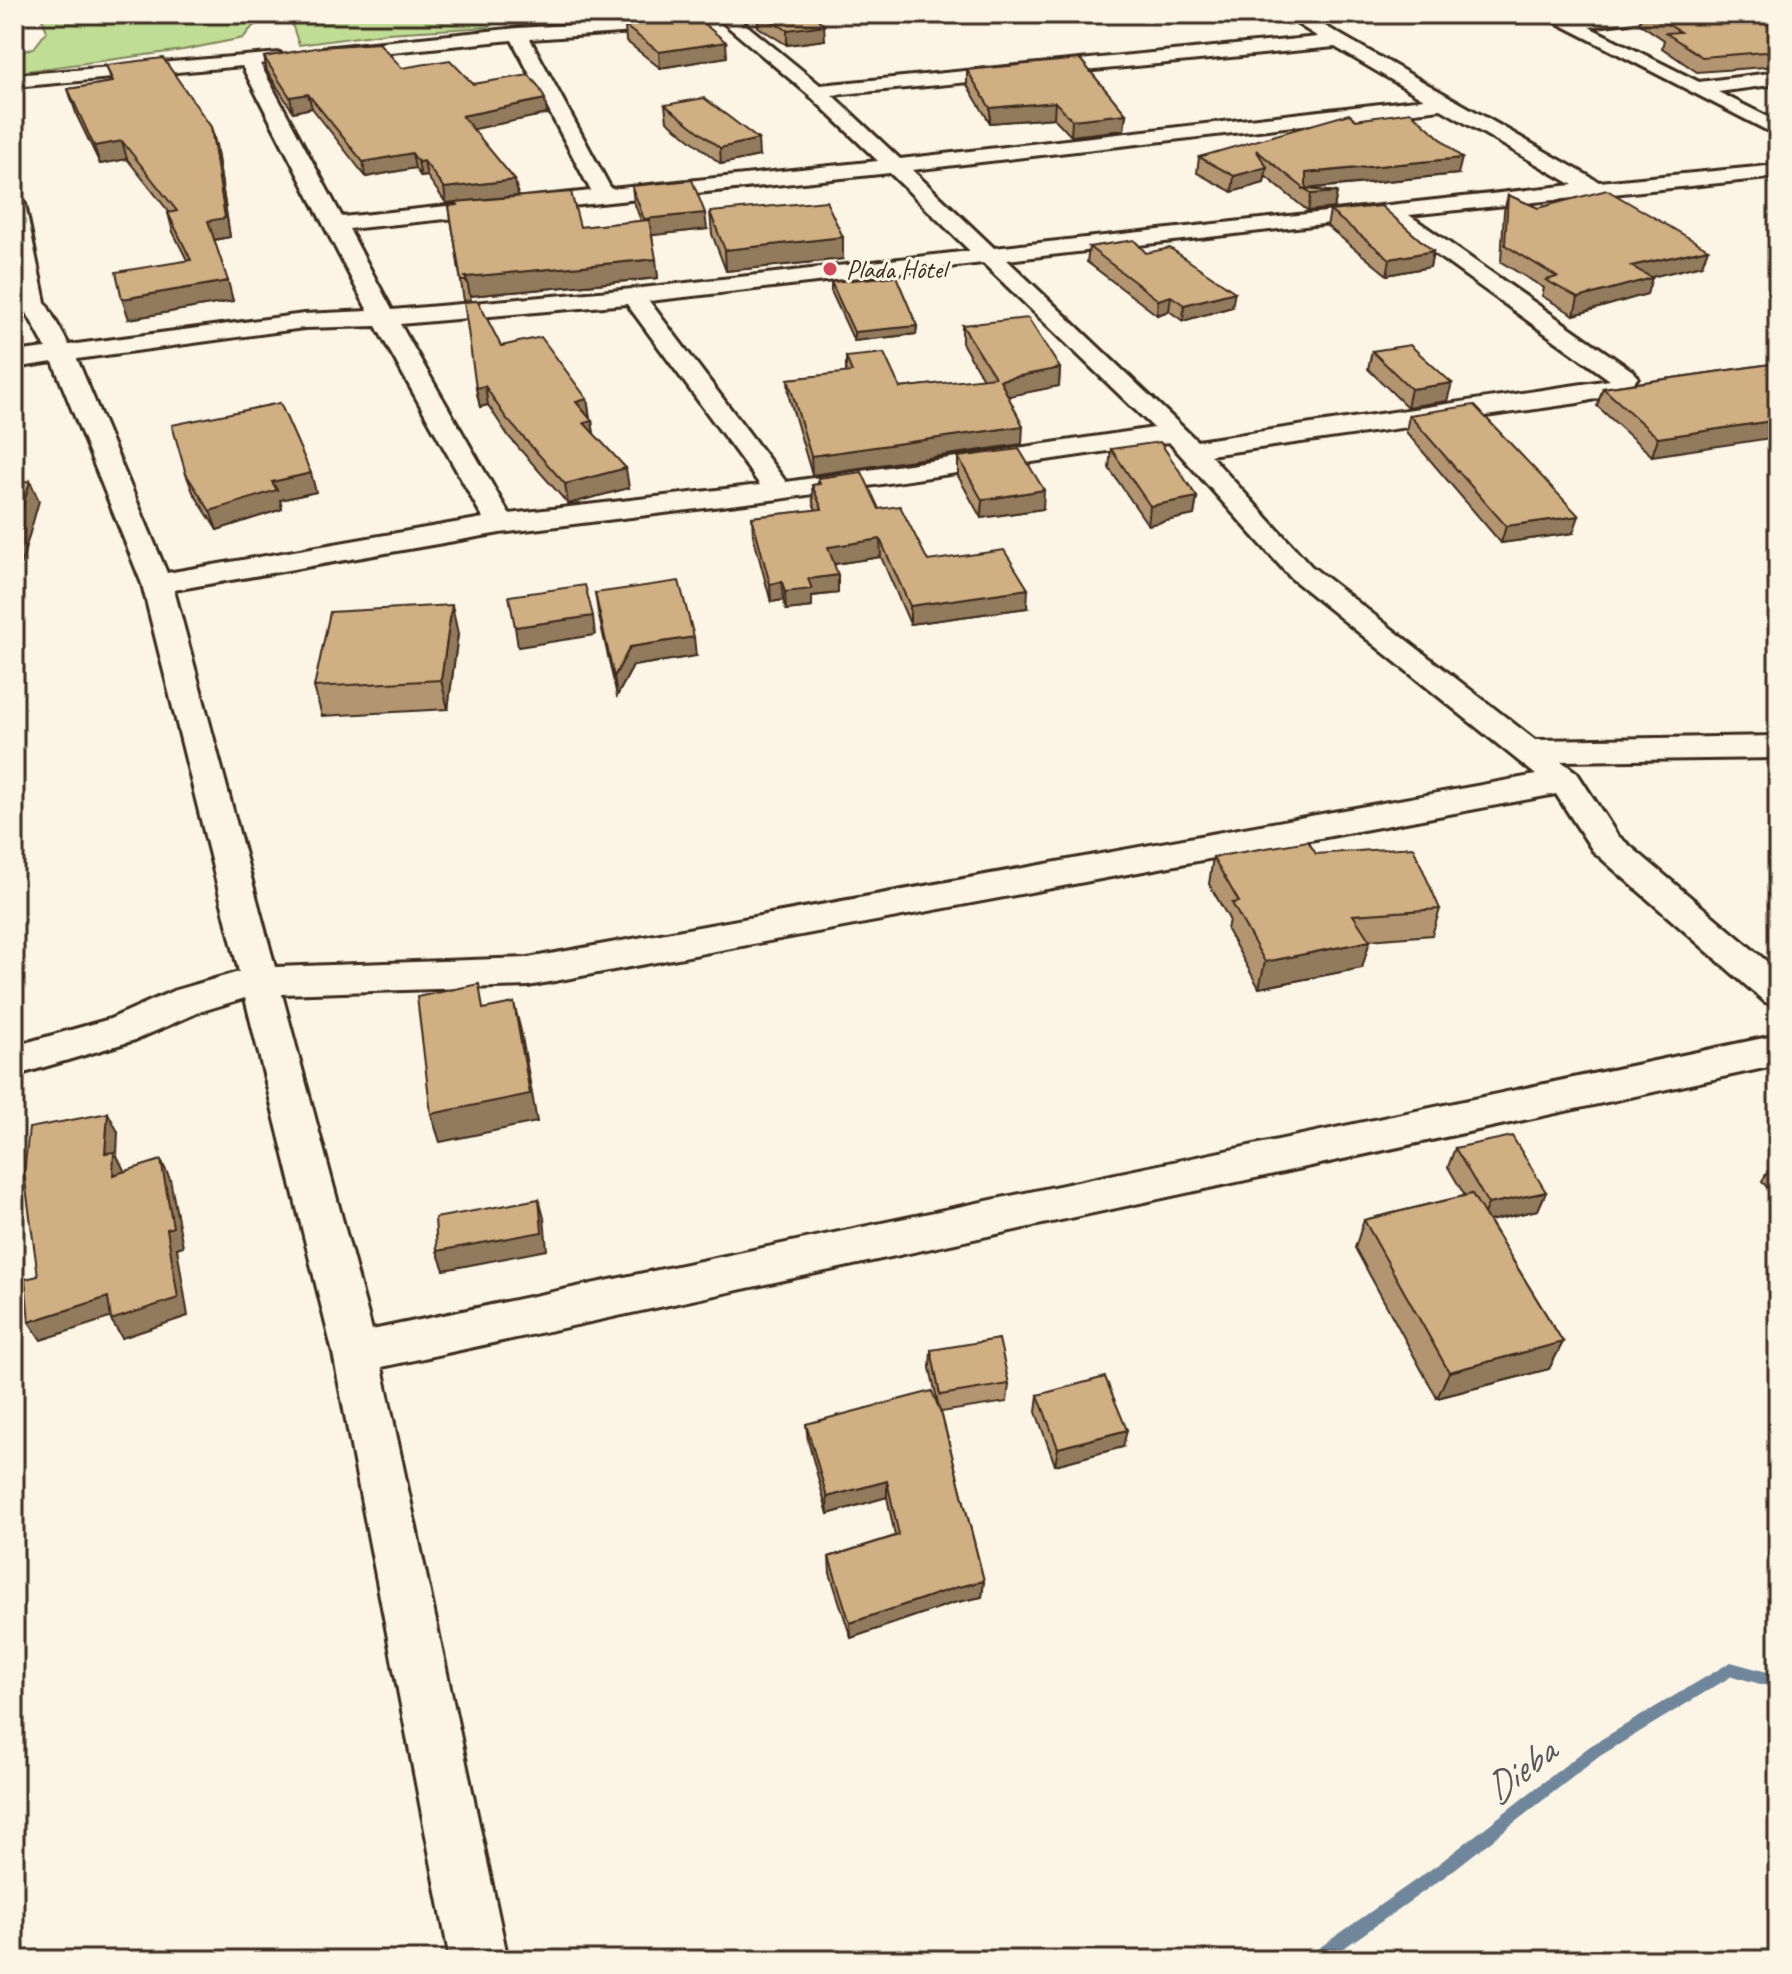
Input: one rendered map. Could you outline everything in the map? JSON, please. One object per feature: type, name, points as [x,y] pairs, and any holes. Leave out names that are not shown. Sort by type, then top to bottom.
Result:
[{"type":"street","points":[[1291,14],[1597,190]]},
{"type":"street","points":[[1549,14],[1778,130]]},
{"type":"street","points":[[1570,24],[1650,14]]},
{"type":"street","points":[[14,81],[518,34],[737,18],[1182,442],[1301,572],[1565,781],[1605,843],[1778,992]]},
{"type":"street","points":[[518,34],[603,194]]},
{"type":"street","points":[[816,91],[1339,41]]},
{"type":"street","points":[[248,59],[384,318],[500,524]]},
{"type":"street","points":[[1700,88],[1778,78]]},
{"type":"street","points":[[337,224],[895,166],[1446,102]]},
{"type":"street","points":[[14,360],[304,321],[384,318],[633,296],[1388,210],[1778,171]]},
{"type":"street","points":[[14,204],[17,235],[33,302],[62,354],[157,584],[257,981],[356,1353],[479,1960]]},
{"type":"street","points":[[157,584],[500,524],[1578,395],[1619,386],[1625,377],[1388,210]]},
{"type":"street","points":[[633,296],[779,491]]},
{"type":"street","points":[[1527,751],[1778,747]]},
{"type":"street","points":[[14,1061],[121,1030],[187,1001],[257,981],[528,972],[1565,781]]},
{"type":"street","points":[[356,1353],[1778,1050]]},
{"type":"green space","points":[[40,14],[504,14],[489,27],[387,33],[299,45],[290,18],[271,18],[253,26],[243,38],[183,50],[19,72],[14,66],[14,54],[34,48],[47,31]]},
{"type":"building","points":[[760,14],[813,14],[824,25],[787,30]]},
{"type":"building","points":[[1652,14],[1778,14],[1778,51],[1702,57],[1666,33],[1680,32]]},
{"type":"building","points":[[696,17],[726,42],[659,52],[625,26]]},
{"type":"building","points":[[379,43],[402,68],[450,60],[473,84],[529,75],[545,99],[462,116],[515,180],[444,188],[424,161],[418,162],[412,153],[363,162],[308,94],[290,97],[264,57],[321,47]]},
{"type":"building","points":[[163,58],[211,127],[225,218],[208,221],[228,281],[122,299],[116,272],[191,260],[168,213],[177,211],[122,141],[94,146],[68,89],[113,82],[106,65]]},
{"type":"building","points":[[1080,59],[1126,114],[1072,120],[1055,102],[990,108],[967,70]]},
{"type":"building","points":[[704,98],[758,139],[720,148],[665,105]]},
{"type":"building","points":[[1411,112],[1462,158],[1306,173],[1306,189],[1337,192],[1311,194],[1256,150],[1267,167],[1234,176],[1199,157],[1349,114],[1356,120]]},
{"type":"building","points":[[692,180],[705,213],[644,219],[632,186]]},
{"type":"building","points":[[1607,190],[1708,249],[1631,266],[1652,278],[1578,298],[1546,280],[1557,277],[1505,245],[1508,195],[1538,208]]},
{"type":"building","points":[[571,192],[580,227],[649,220],[656,259],[465,277],[467,281],[461,281],[449,206],[458,205],[456,202]]},
{"type":"building","points":[[826,201],[843,237],[725,250],[710,212]]},
{"type":"building","points":[[1381,206],[1433,251],[1390,259],[1330,211]]},
{"type":"building","points":[[1134,240],[1146,253],[1170,248],[1235,292],[1184,305],[1171,296],[1158,300],[1089,247]]},
{"type":"building","points":[[896,276],[917,326],[854,332],[831,282]]},
{"type":"building","points":[[478,301],[501,346],[541,337],[587,399],[576,402],[592,421],[584,423],[626,468],[565,484],[506,418],[485,386],[476,388],[464,302]]},
{"type":"building","points":[[1028,318],[1060,368],[1000,380],[1023,426],[811,456],[788,379],[852,372],[846,357],[884,353],[900,388],[995,377],[962,325]]},
{"type":"building","points":[[1410,345],[1452,383],[1411,389],[1372,351]]},
{"type":"building","points":[[1778,363],[1778,420],[1658,438],[1603,388]]},
{"type":"building","points":[[280,403],[311,473],[272,482],[277,490],[210,511],[186,474],[172,425]]},
{"type":"building","points":[[1474,405],[1579,516],[1506,526],[1409,415]]},
{"type":"building","points":[[1160,442],[1197,497],[1150,506],[1111,449]]},
{"type":"building","points":[[1019,449],[1044,490],[982,500],[958,457]]},
{"type":"building","points":[[862,472],[879,509],[900,506],[928,561],[1004,550],[1028,589],[910,606],[880,539],[828,547],[838,575],[808,579],[812,589],[785,592],[782,582],[770,584],[752,517],[822,509],[812,485],[820,484],[818,478]]},
{"type":"building","points":[[30,481],[14,536],[14,483]]},
{"type":"building","points":[[679,581],[694,637],[630,647],[614,677],[595,593]]},
{"type":"building","points":[[585,585],[593,616],[515,627],[509,596]]},
{"type":"building","points":[[452,605],[441,680],[314,687],[330,612]]},
{"type":"building","points":[[1308,841],[1316,854],[1413,847],[1440,909],[1353,915],[1370,941],[1265,962],[1232,903],[1239,902],[1213,857]]},
{"type":"building","points":[[479,984],[483,1009],[514,1003],[530,1094],[431,1114],[417,997]]},
{"type":"building","points":[[108,1113],[105,1153],[114,1152],[113,1175],[161,1160],[173,1227],[167,1229],[178,1298],[111,1320],[108,1297],[29,1322],[25,1279],[38,1276],[24,1173],[29,1128]]},
{"type":"building","points":[[1512,1136],[1546,1192],[1488,1204],[1455,1148]]},
{"type":"building","points":[[1778,1169],[1778,1184],[1768,1171]]},
{"type":"building","points":[[1472,1194],[1563,1342],[1449,1372],[1364,1220]]},
{"type":"building","points":[[539,1199],[542,1232],[437,1251],[435,1218]]},
{"type":"building","points":[[999,1339],[1009,1384],[940,1395],[931,1350]]},
{"type":"building","points":[[1105,1377],[1127,1430],[1058,1448],[1038,1395]]},
{"type":"building","points":[[932,1391],[942,1416],[984,1581],[850,1623],[829,1557],[899,1535],[887,1481],[827,1497],[806,1424]]},
{"type":"waterway","name":"Dieba","points":[[1314,1960],[1442,1870],[1595,1751],[1731,1669],[1778,1682]]},
{"type":"place","name":"Plada Hôtel","points":[[830,269]]}]
